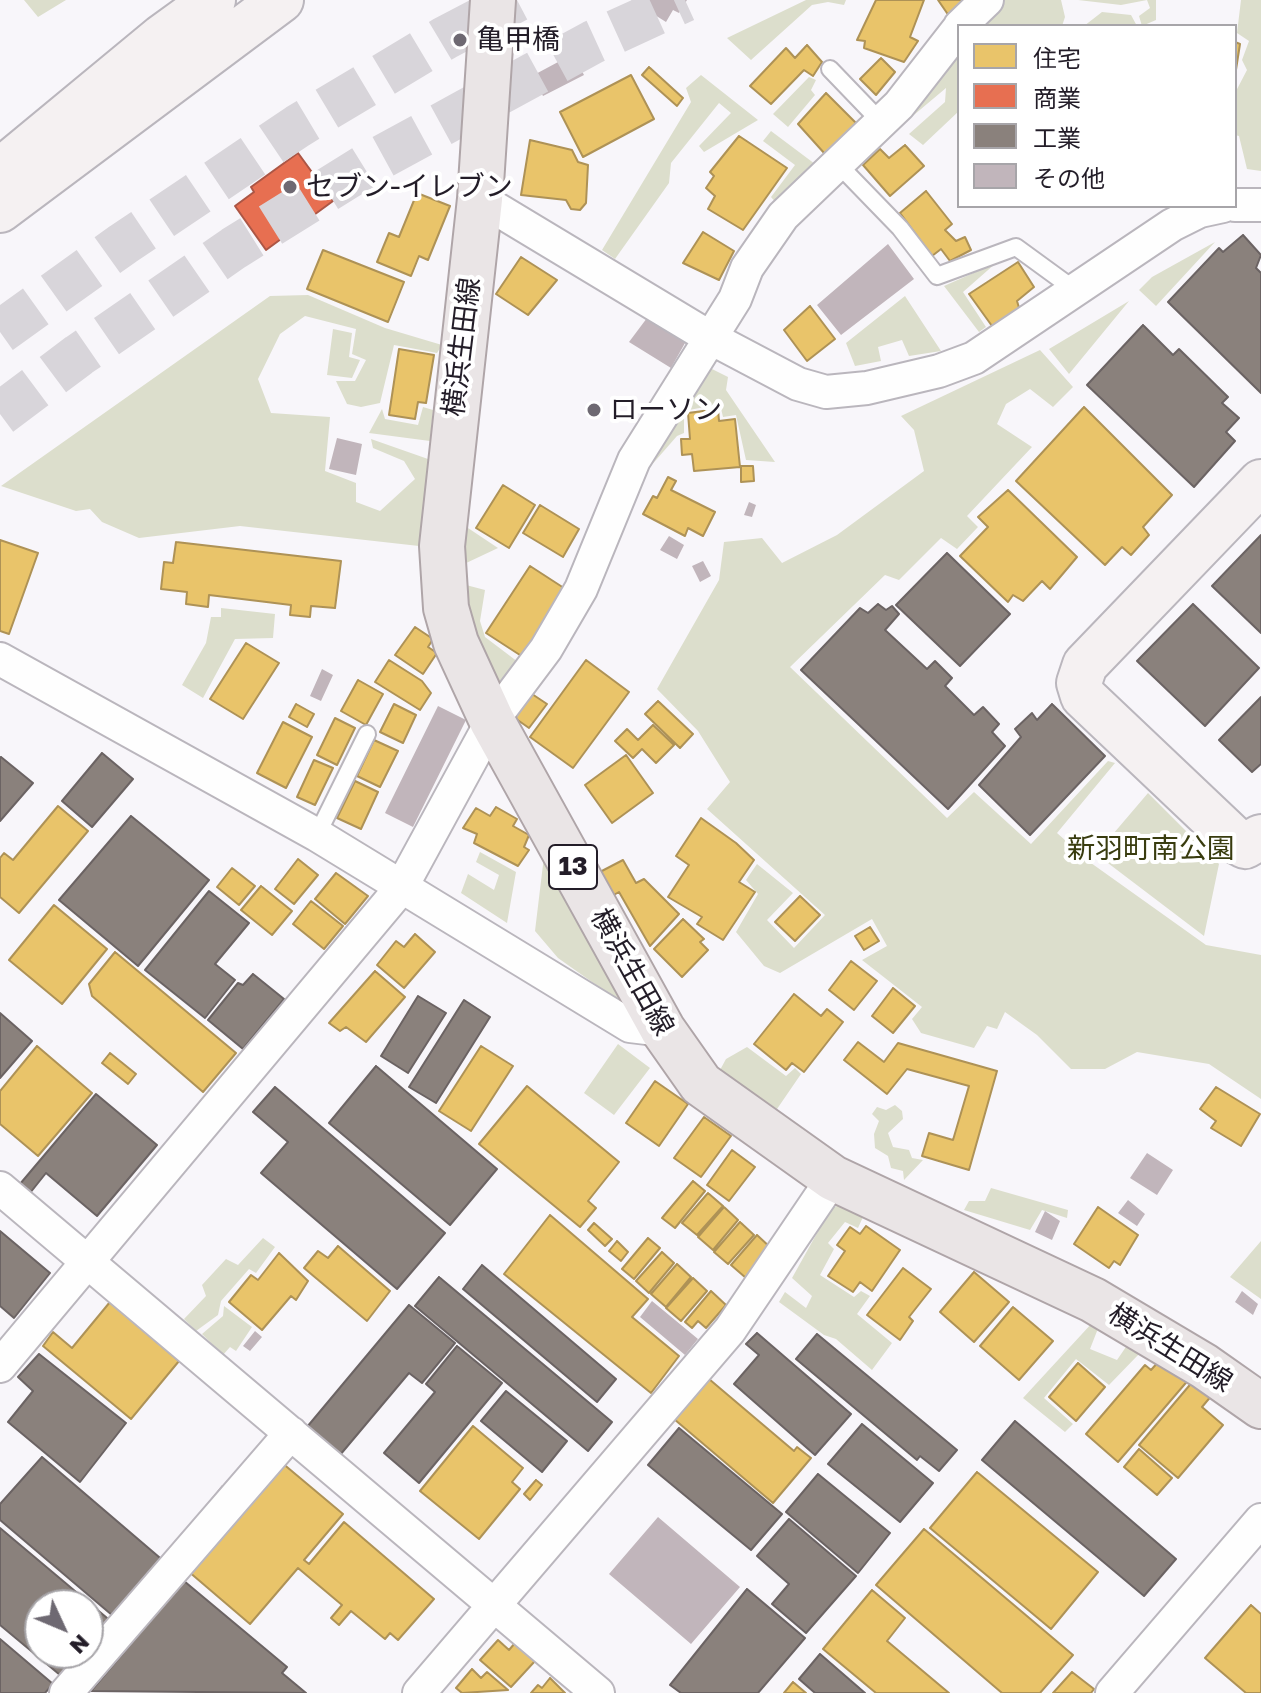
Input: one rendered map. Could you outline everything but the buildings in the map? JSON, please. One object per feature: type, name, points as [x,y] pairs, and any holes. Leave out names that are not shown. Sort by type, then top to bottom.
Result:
[{"type":"main road","name":"横浜生田線","points":[[493,0],[480,199],[445,490],[442,561],[446,608],[456,643],[492,721],[663,1030],[701,1084],[833,1178],[1093,1300],[1204,1366],[1261,1406]]},
{"type":"street","points":[[0,221],[8,186],[46,135],[162,37],[213,0]]},
{"type":"street","points":[[8,186],[165,83],[281,0]]},
{"type":"street","points":[[963,24],[987,0]]},
{"type":"street","points":[[0,1366],[401,888],[492,721],[546,649],[581,589],[634,460],[735,299],[747,268],[783,216],[899,105],[957,31]]},
{"type":"street","points":[[480,199],[709,337],[798,384],[826,392],[867,388],[939,371],[974,358],[1172,225],[1200,211],[1214,208]]},
{"type":"street","points":[[1237,205],[1261,205]]},
{"type":"street","points":[[1261,482],[1085,665],[1079,683],[1083,696],[1236,841],[1245,846],[1261,837]]},
{"type":"street","points":[[0,659],[317,835],[630,1026],[663,1030]]},
{"type":"street","points":[[419,1693],[730,1330],[833,1178]]},
{"type":"street","points":[[0,1188],[598,1693]]},
{"type":"street","points":[[66,1693],[291,1433]]},
{"type":"street","points":[[1112,1693],[1261,1520]]},
{"type":"lane","points":[[830,69],[881,122]]},
{"type":"lane","points":[[836,162],[900,228],[937,276],[1016,247],[1075,290]]},
{"type":"lane","points":[[317,835],[367,734]]},
{"type":"green space","points":[[24,0],[66,0],[38,17]]},
{"type":"green space","points":[[806,0],[846,0],[844,5],[828,2],[812,5],[751,60],[727,38]]},
{"type":"green space","points":[[1002,0],[1061,0],[1065,17],[1063,24],[974,24]]},
{"type":"green space","points":[[1078,0],[1147,0],[1121,5]]},
{"type":"green space","points":[[1147,0],[1156,0],[1156,20],[1141,24],[1139,16],[1150,8]]},
{"type":"green space","points":[[1241,0],[1261,0],[1261,171],[1247,169],[1237,136],[1237,89],[1247,70],[1242,60],[1249,41],[1237,33]]},
{"type":"green space","points":[[1102,12],[1131,15],[1136,24],[1087,24]]},
{"type":"green space","points":[[957,45],[957,113],[923,145],[909,134],[945,102],[946,88],[896,130]]},
{"type":"green space","points":[[701,75],[758,120],[704,152],[699,146],[731,113],[719,103],[671,163],[669,183],[615,259],[602,250],[691,102],[686,88]]},
{"type":"green space","points":[[809,77],[816,80],[811,90],[815,95],[788,127],[773,114]]},
{"type":"green space","points":[[771,131],[815,164],[777,204],[771,197],[795,165],[763,141]]},
{"type":"green space","points":[[1215,242],[1156,306],[1139,290],[1152,277]]},
{"type":"green space","points":[[996,263],[963,292],[986,327],[979,332],[944,286]]},
{"type":"green space","points":[[308,295],[385,328],[442,345],[437,353],[394,345],[380,403],[361,407],[347,404],[336,381],[355,381],[366,360],[352,354],[356,329],[305,316],[280,334],[258,379],[271,413],[330,417],[325,471],[356,483],[356,502],[380,511],[415,479],[404,461],[373,448],[371,439],[428,459],[419,546],[240,526],[139,538],[102,522],[90,509],[76,511],[1,486],[270,296]]},
{"type":"green space","points":[[905,296],[941,351],[909,356],[902,340],[878,347],[881,361],[855,366],[846,343]]},
{"type":"green space","points":[[1129,301],[1069,374],[1049,349]]},
{"type":"green space","points":[[333,329],[352,333],[349,357],[360,360],[352,378],[327,375]]},
{"type":"green space","points":[[1040,350],[1073,387],[1053,407],[1030,389],[1006,404],[997,424],[1032,447],[967,516],[978,527],[957,549],[941,538],[899,580],[885,575],[790,667],[947,818],[974,792],[1031,844],[1108,761],[1115,763],[1057,833],[1091,863],[1206,945],[1261,955],[1261,1099],[1209,1064],[1137,1052],[1105,1069],[1071,1069],[1037,1035],[1005,1012],[997,1029],[987,1026],[974,1048],[921,1033],[912,1019],[922,1007],[862,960],[887,946],[872,919],[780,973],[764,966],[736,932],[758,894],[746,880],[757,864],[793,893],[767,920],[794,948],[825,915],[707,809],[730,782],[698,731],[657,689],[719,580],[724,542],[762,538],[782,563],[837,535],[924,471],[914,430],[901,416]]},
{"type":"green space","points":[[704,365],[728,377],[726,390],[775,462],[746,460],[736,415],[723,417],[720,404],[684,411],[684,433],[677,436],[628,492]]},
{"type":"green space","points":[[423,407],[433,410],[430,441],[369,433],[382,409],[385,419],[418,425]]},
{"type":"green space","points":[[465,526],[498,548],[462,565]]},
{"type":"green space","points":[[466,585],[485,590],[480,621],[485,637],[518,662],[501,686],[478,649],[469,616]]},
{"type":"green space","points":[[221,608],[275,614],[273,638],[235,639],[203,698],[182,685],[206,643],[211,617],[221,617]]},
{"type":"green space","name":"新羽町南公園","points":[[1148,793],[1219,864],[1204,936],[1096,854]]},
{"type":"green space","points":[[545,848],[626,1006],[558,958],[535,931]]},
{"type":"green space","points":[[480,852],[516,872],[507,923],[461,893],[468,874],[494,890],[499,875],[476,862]]},
{"type":"green space","points":[[618,1044],[650,1068],[614,1115],[584,1093]]},
{"type":"green space","points":[[747,1047],[786,1076],[795,1068],[801,1074],[777,1109],[720,1070],[726,1059]]},
{"type":"green space","points":[[895,1105],[902,1111],[903,1119],[888,1133],[893,1147],[909,1150],[912,1158],[923,1160],[904,1180],[903,1171],[891,1168],[888,1156],[875,1148],[874,1134],[879,1121],[872,1114],[877,1107],[886,1110]]},
{"type":"green space","points":[[991,1188],[1068,1210],[1067,1218],[1042,1210],[1030,1230],[964,1210],[969,1201],[985,1201]]},
{"type":"green space","points":[[846,1203],[863,1217],[858,1228],[845,1222],[828,1243],[834,1249],[820,1275],[854,1297],[861,1291],[870,1296],[857,1314],[892,1343],[872,1370],[836,1339],[824,1335],[779,1302],[785,1292],[806,1308],[812,1296],[792,1278],[831,1208]]},
{"type":"green space","points":[[263,1238],[275,1247],[256,1273],[249,1269],[221,1301],[218,1315],[196,1331],[184,1319],[206,1296],[202,1285],[226,1259],[238,1265]]},
{"type":"green space","points":[[1261,1241],[1261,1299],[1230,1277]]},
{"type":"green space","points":[[224,1306],[252,1327],[236,1351],[230,1347],[223,1355],[202,1334],[223,1316]]},
{"type":"green space","points":[[1093,1322],[1099,1326],[1090,1349],[1117,1360],[1130,1341],[1139,1354],[1109,1385],[1076,1359],[1044,1398],[1073,1424],[1065,1432],[1023,1398]]},
{"type":"tunnel","points":[[0,332],[123,244],[298,126],[445,38],[517,0]]},
{"type":"tunnel","points":[[0,414],[79,355],[234,248],[367,165],[593,42],[685,0]]},
{"type":"place","name":"亀甲橋","points":[[460,40]]},
{"type":"place","name":"セブン-イレブン","points":[[290,187]]},
{"type":"place","name":"ローソン","points":[[594,410]]}]
